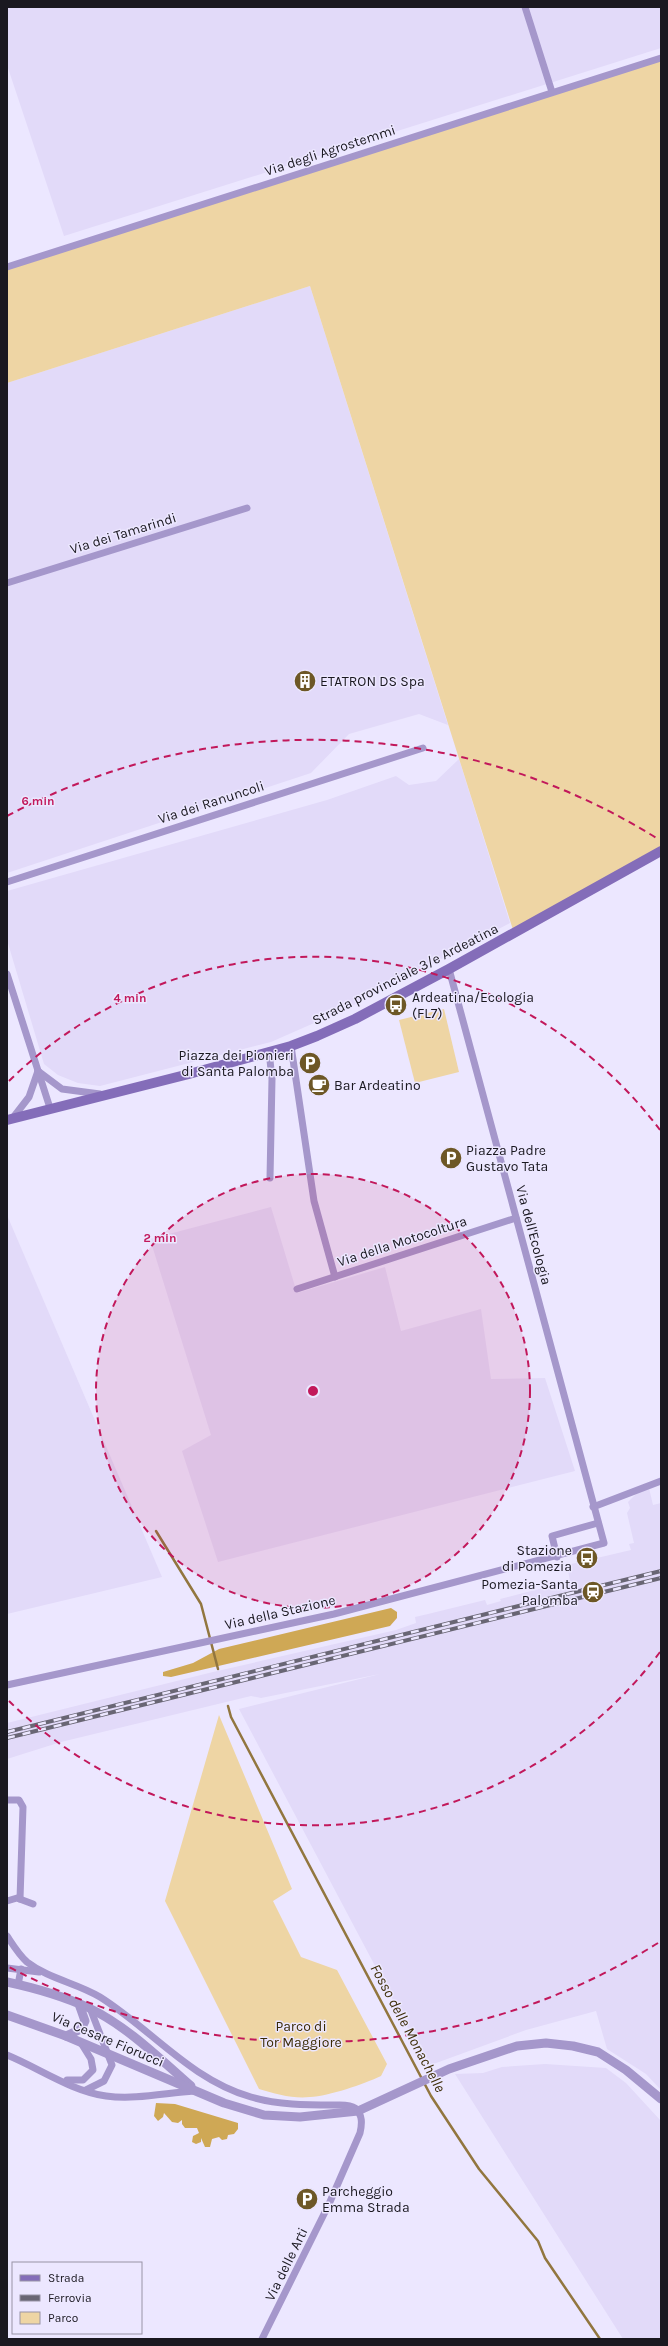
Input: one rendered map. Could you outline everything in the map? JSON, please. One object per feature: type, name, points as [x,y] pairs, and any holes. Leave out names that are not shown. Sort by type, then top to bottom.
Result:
[{"type":"main road","name":"Strada provinciale 3/e Ardeatina","points":[[9,1119],[291,1046],[355,1019],[449,969],[661,851]]},
{"type":"street","points":[[525,7],[552,92]]},
{"type":"street","name":"Via degli Agrostemmi","points":[[7,267],[661,58]]},
{"type":"street","name":"Via dei Tamarindi","points":[[7,583],[247,508]]},
{"type":"street","name":"Via dei Ranuncoli","points":[[7,882],[423,748]]},
{"type":"street","name":"Via dell'Ecologia","points":[[449,969],[593,1507]]},
{"type":"street","points":[[7,974],[50,1108]]},
{"type":"street","points":[[291,1046],[314,1201],[335,1277]]},
{"type":"street","points":[[268,1052],[272,1079],[270,1178]]},
{"type":"street","points":[[38,1071],[62,1089],[77,1092],[107,1094]]},
{"type":"street","points":[[9,1119],[29,1096],[38,1071]]},
{"type":"street","name":"Via della Motocoltura","points":[[297,1289],[516,1218]]},
{"type":"street","points":[[557,1557],[552,1536],[598,1523],[593,1507],[661,1481]]},
{"type":"street","name":"Via della Stazione","points":[[7,1686],[341,1612],[557,1557],[604,1543],[598,1523]]},
{"type":"street","points":[[7,1800],[19,1800],[23,1807],[20,1899]]},
{"type":"street","points":[[7,1901],[20,1899],[33,1904]]},
{"type":"street","points":[[7,1936],[26,1961],[45,1974]]},
{"type":"street","points":[[7,1968],[45,1974],[76,1985],[101,1998],[143,2028],[193,2069],[233,2090],[275,2102],[347,2106],[358,2111]]},
{"type":"street","points":[[18,1985],[21,1969]]},
{"type":"street","name":"Via Cesare Fiorucci","points":[[7,1982],[45,1991],[90,2008],[148,2048],[197,2091]]},
{"type":"street","points":[[66,2036],[80,2030],[85,2021],[79,2004]]},
{"type":"street","points":[[86,2090],[99,2085],[109,2075],[112,2065],[110,2054],[90,2008]]},
{"type":"street","name":"Via Cesare Fiorucci","points":[[7,2015],[66,2036],[224,2103],[264,2115],[300,2117],[358,2111],[438,2073],[517,2046],[532,2043],[559,2044],[591,2050],[610,2059],[661,2099]]},
{"type":"street","points":[[57,2079],[79,2081],[91,2074],[93,2067],[91,2059],[81,2043]]},
{"type":"street","points":[[7,2055],[57,2079],[104,2096],[125,2097],[197,2091]]},
{"type":"street","name":"Via delle Arti","points":[[262,2339],[329,2204],[360,2133],[363,2122],[358,2111]]},
{"type":"shaded area","points":[[7,7],[661,7],[661,48],[64,236],[7,65]]},
{"type":"shaded area","points":[[310,286],[448,725],[419,714],[349,734],[311,773],[7,873],[7,383]]},
{"type":"shaded area","points":[[459,759],[510,923],[346,1009],[271,1042],[100,1086],[78,1083],[58,1075],[44,1064],[7,940],[7,891],[327,800],[396,776],[409,785],[436,781]]},
{"type":"shaded area","points":[[271,1207],[297,1293],[385,1267],[401,1331],[481,1309],[491,1379],[545,1378],[575,1471],[218,1562],[182,1451],[211,1435],[150,1239]]},
{"type":"shaded area","points":[[7,1215],[162,1577],[7,1614]]},
{"type":"shaded area","points":[[649,1488],[653,1505],[661,1503],[661,2090],[646,2074],[607,2049],[596,2011],[526,2030],[428,2066],[239,1709],[380,1674],[261,1698],[251,1696],[61,1742],[7,1759],[7,1723],[213,1672],[396,1630],[416,1623],[415,1617],[485,1600],[487,1605],[501,1601],[500,1599],[570,1581],[567,1565],[631,1550],[629,1544],[634,1543],[627,1513],[630,1508],[628,1502],[636,1494]]},
{"type":"shaded area","points":[[391,1608],[397,1612],[397,1618],[390,1626],[171,1677],[163,1676],[163,1672],[193,1663],[219,1649]]},
{"type":"shaded area","points":[[545,2064],[606,2068],[626,2083],[661,2121],[661,2339],[623,2339],[455,2074],[483,2073],[502,2067]]},
{"type":"shaded area","points":[[156,2103],[175,2104],[238,2123],[238,2129],[234,2134],[228,2135],[227,2139],[222,2140],[219,2137],[212,2139],[210,2147],[205,2147],[201,2138],[201,2142],[196,2144],[192,2142],[193,2136],[199,2133],[197,2128],[185,2128],[182,2124],[182,2120],[178,2123],[172,2122],[164,2113],[163,2117],[158,2121],[154,2116]]},
{"type":"green space","points":[[661,58],[661,851],[514,933],[310,286],[7,383],[7,267]]},
{"type":"green space","points":[[444,1009],[459,1072],[415,1083],[399,1020]]},
{"type":"green space","name":"Parco di Tor Maggiore","points":[[219,1715],[292,1889],[273,1901],[301,1957],[337,1970],[387,2064],[381,2076],[336,2092],[310,2097],[291,2097],[259,2089],[165,1901]]},
{"type":"waterway","name":"Fosso delle Monachelle","points":[[156,1531],[201,1604],[218,1669]]},
{"type":"waterway","name":"Fosso delle Monachelle","points":[[228,1706],[231,1717],[431,2096],[479,2169],[538,2241],[545,2258],[600,2339]]},
{"type":"railway","points":[[7,1732],[661,1571]]},
{"type":"railway","points":[[7,1738],[661,1578]]},
{"type":"place","name":"ETATRON DS Spa","points":[[305,681]]},
{"type":"place","name":"Ardeatina/Ecologia (FL7)","points":[[396,1005]]},
{"type":"place","name":"Piazza dei Pionieri di Santa Palomba","points":[[310,1063]]},
{"type":"place","name":"Bar Ardeatino","points":[[319,1085]]},
{"type":"place","name":"Piazza Padre Gustavo Tata","points":[[451,1158]]},
{"type":"place","name":"Stazione di Pomezia","points":[[587,1558]]},
{"type":"place","name":"Pomezia-Santa Palomba","points":[[593,1592]]},
{"type":"place","name":"Parcheggio Emma Strada","points":[[307,2199]]}]
